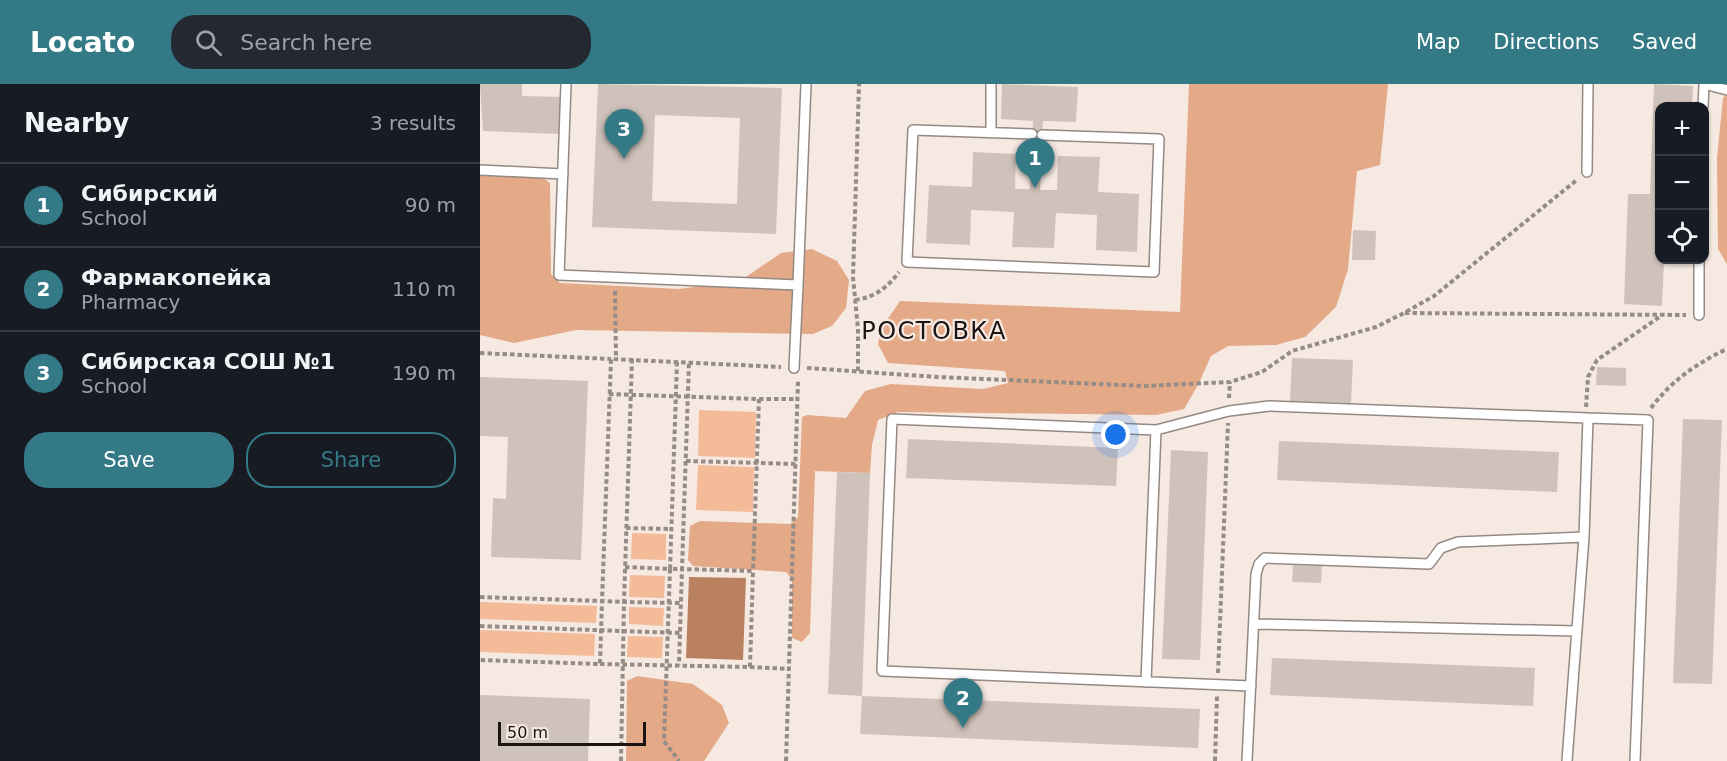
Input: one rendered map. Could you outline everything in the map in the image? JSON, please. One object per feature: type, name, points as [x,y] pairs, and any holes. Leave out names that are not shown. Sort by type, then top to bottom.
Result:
[{"type":"lane","points":[[566,84],[559,275],[798,285]]},
{"type":"lane","points":[[796,368],[806,84]]},
{"type":"lane","points":[[991,84],[992,133]]},
{"type":"lane","points":[[1587,172],[1588,84]]},
{"type":"lane","points":[[1703,102],[1704,84],[1727,90]]},
{"type":"lane","points":[[912,130],[992,133],[1159,140],[1154,272],[907,262],[912,130]]},
{"type":"lane","points":[[480,170],[563,174]]},
{"type":"lane","points":[[1699,315],[1700,264]]},
{"type":"lane","points":[[1251,686],[882,671],[892,419],[1156,430],[1229,411],[1269,406],[1648,420],[1635,761]]},
{"type":"lane","points":[[1567,761],[1584,537],[1587,418]]},
{"type":"lane","points":[[1146,682],[1156,430]]},
{"type":"lane","points":[[1247,761],[1256,574],[1259,564],[1265,558],[1428,564],[1442,548],[1458,542],[1584,537]]},
{"type":"lane","points":[[1255,624],[1576,631]]},
{"type":"path","points":[[858,371],[855,300],[859,84]]},
{"type":"path","points":[[480,353],[1132,386],[1230,382],[1262,372],[1292,351],[1376,327],[1404,314],[1434,296],[1587,172]]},
{"type":"path","points":[[855,300],[881,291],[891,283],[907,262]]},
{"type":"path","points":[[600,664],[615,277]]},
{"type":"path","points":[[1404,314],[1699,315]]},
{"type":"path","points":[[1587,418],[1588,377],[1597,360],[1662,315]]},
{"type":"path","points":[[1648,420],[1650,409],[1664,390],[1686,373],[1727,349]]},
{"type":"path","points":[[621,761],[632,359]]},
{"type":"path","points":[[677,362],[664,741],[678,761]]},
{"type":"path","points":[[679,665],[689,362]]},
{"type":"path","points":[[786,761],[797,464],[796,368]]},
{"type":"path","points":[[1215,761],[1230,382]]},
{"type":"path","points":[[609,394],[797,399]]},
{"type":"path","points":[[750,668],[759,399]]},
{"type":"path","points":[[686,461],[797,464]]},
{"type":"path","points":[[626,528],[671,529]]},
{"type":"path","points":[[625,567],[753,572]]},
{"type":"path","points":[[480,597],[681,603]]},
{"type":"path","points":[[480,626],[680,633]]},
{"type":"path","points":[[480,660],[790,669]]},
{"type":"shaded area","points":[[1189,84],[1388,84],[1380,165],[1357,171],[1348,269],[1336,307],[1305,337],[1276,345],[1228,346],[1211,356],[1184,409],[1156,415],[898,412],[878,420],[872,445],[870,473],[815,471],[810,633],[802,642],[792,638],[792,579],[786,572],[693,566],[688,560],[690,526],[700,521],[790,524],[798,517],[802,417],[807,415],[846,418],[865,391],[891,384],[983,389],[1008,383],[1005,371],[888,363],[878,344],[881,329],[900,301],[1180,312]]},
{"type":"shaded area","points":[[1727,93],[1727,264],[1718,249],[1717,158],[1723,98]]},
{"type":"shaded area","points":[[480,173],[540,176],[550,183],[551,274],[560,283],[679,289],[740,281],[781,253],[812,249],[837,261],[849,280],[846,308],[832,326],[813,334],[576,330],[514,343],[480,335]]},
{"type":"shaded area","points":[[699,410],[756,412],[755,458],[698,456]]},
{"type":"shaded area","points":[[698,465],[754,467],[753,512],[696,510]]},
{"type":"shaded area","points":[[632,533],[666,534],[666,560],[631,559]]},
{"type":"shaded area","points":[[630,575],[665,576],[664,598],[629,597]]},
{"type":"shaded area","points":[[689,577],[746,578],[743,660],[686,658]]},
{"type":"shaded area","points":[[480,602],[597,606],[596,623],[480,619]]},
{"type":"shaded area","points":[[629,607],[664,608],[663,626],[629,624]]},
{"type":"shaded area","points":[[480,630],[595,634],[594,656],[480,652]]},
{"type":"shaded area","points":[[628,636],[663,637],[662,658],[627,657]]},
{"type":"shaded area","points":[[637,676],[693,684],[722,705],[729,723],[704,761],[626,761],[627,681]]},
{"type":"building","points":[[480,84],[522,84],[522,96],[561,97],[560,134],[483,131]]},
{"type":"building","points":[[598,84],[782,88],[776,234],[592,227]],"holes":[[[655,115],[740,118],[737,204],[652,201]]]},
{"type":"building","points":[[1002,84],[1078,87],[1076,122],[1043,121],[1040,190],[1057,190],[1058,156],[1100,157],[1098,192],[1139,194],[1137,252],[1096,250],[1097,215],[1056,213],[1054,248],[1012,247],[1014,212],[971,210],[970,245],[926,243],[929,185],[972,187],[973,152],[1016,154],[1015,189],[1030,189],[1033,121],[1001,119]]},
{"type":"building","points":[[1654,84],[1693,86],[1692,102],[1655,102],[1655,264],[1664,264],[1662,306],[1624,304],[1628,194],[1650,194]]},
{"type":"building","points":[[1353,230],[1376,231],[1375,260],[1352,260]]},
{"type":"building","points":[[1292,358],[1353,360],[1351,403],[1290,401]]},
{"type":"building","points":[[1597,367],[1626,368],[1626,386],[1596,385]]},
{"type":"building","points":[[480,377],[588,381],[581,560],[491,557],[493,498],[506,499],[508,437],[480,436]]},
{"type":"building","points":[[1683,419],[1722,420],[1712,684],[1673,683]]},
{"type":"building","points":[[908,439],[1118,448],[1116,486],[906,478]]},
{"type":"building","points":[[1279,441],[1559,452],[1557,492],[1277,480]]},
{"type":"building","points":[[1171,450],[1208,452],[1200,660],[1162,659]]},
{"type":"building","points":[[837,472],[870,473],[862,696],[828,694]]},
{"type":"building","points":[[1293,565],[1322,566],[1321,583],[1292,582]]},
{"type":"building","points":[[1272,658],[1535,668],[1533,706],[1270,695]]},
{"type":"building","points":[[480,695],[590,699],[588,761],[480,761]]},
{"type":"building","points":[[862,696],[1200,709],[1198,748],[860,734]]},
{"type":"place","name":"Сибирская СОШ №1","points":[[624,159]]},
{"type":"place","name":"Сибирский","points":[[1035,188]]},
{"type":"place","name":"Фармакопейка","points":[[963,728]]},
{"type":"district","name":"РОСТОВКА","points":[[934,331]]}]
